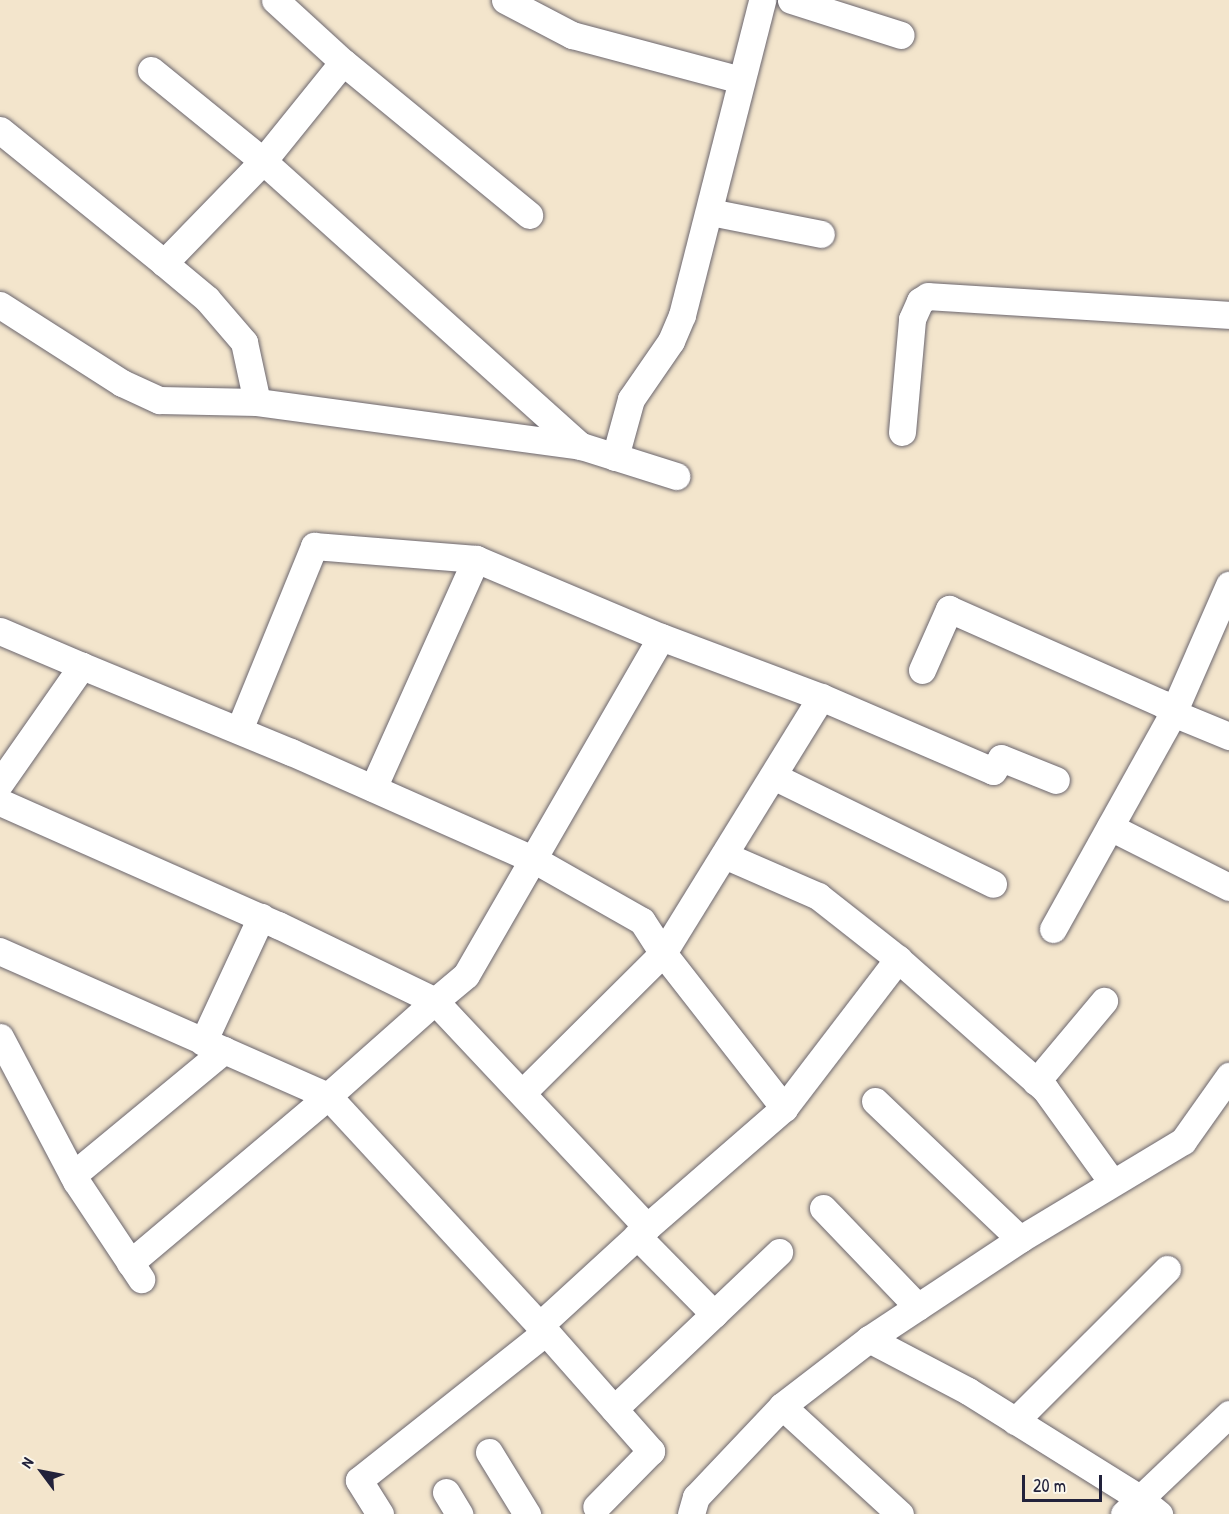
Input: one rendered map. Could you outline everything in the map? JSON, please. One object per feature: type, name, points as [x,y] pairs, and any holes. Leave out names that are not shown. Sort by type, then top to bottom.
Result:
[{"type":"street","points":[[275,0],[343,62],[529,215]]},
{"type":"street","points":[[505,0],[572,35],[741,80]]},
{"type":"street","points":[[615,457],[630,399],[671,341],[682,315],[762,0]]},
{"type":"street","points":[[790,0],[901,35]]},
{"type":"street","points":[[164,263],[263,161],[343,62]]},
{"type":"street","points":[[151,70],[263,161],[581,446]]},
{"type":"street","points":[[0,130],[207,299],[244,342],[256,402]]},
{"type":"street","points":[[710,212],[821,234]]},
{"type":"street","points":[[902,432],[912,319],[920,301],[928,296],[1229,315]]},
{"type":"street","points":[[0,305],[122,383],[159,400],[256,402],[581,446],[676,476]]},
{"type":"street","points":[[239,730],[314,546],[476,558],[662,637],[821,697],[993,771],[1001,758],[1056,780]]},
{"type":"street","points":[[373,788],[476,558]]},
{"type":"street","points":[[1053,929],[1173,713],[1229,585]]},
{"type":"street","points":[[922,670],[949,609],[1163,704],[1173,713],[1229,735]]},
{"type":"street","points":[[0,632],[239,730],[533,859],[642,921],[663,953],[784,1108]]},
{"type":"street","points":[[0,1037],[73,1175],[135,1271],[466,975],[662,637]]},
{"type":"street","points":[[0,783],[82,666]]},
{"type":"street","points":[[522,1094],[663,953],[821,697]]},
{"type":"street","points":[[773,776],[993,884]]},
{"type":"street","points":[[0,802],[261,917],[435,1001],[522,1094],[714,1314]]},
{"type":"street","points":[[1110,827],[1229,887]]},
{"type":"street","points":[[724,855],[818,896],[898,959],[1045,1089],[1112,1182]]},
{"type":"street","points":[[73,1175],[214,1046],[261,917]]},
{"type":"street","points":[[0,951],[328,1096],[543,1328],[651,1451],[596,1508]]},
{"type":"street","points":[[380,1514],[359,1480],[543,1328],[642,1231],[784,1108],[898,959]]},
{"type":"street","points":[[1036,1082],[1104,1000]]},
{"type":"street","points":[[700,1508],[782,1406],[869,1339],[1020,1239],[1183,1141],[1229,1076]]},
{"type":"street","points":[[875,1101],[1020,1239]]},
{"type":"street","points":[[823,1208],[918,1307]]},
{"type":"street","points":[[614,1409],[779,1252]]},
{"type":"street","points":[[1015,1421],[1167,1269]]},
{"type":"street","points":[[869,1339],[968,1391],[1141,1509],[1229,1414]]},
{"type":"street","points":[[782,1406],[900,1514]]},
{"type":"street","points":[[489,1452],[527,1514]]}]
